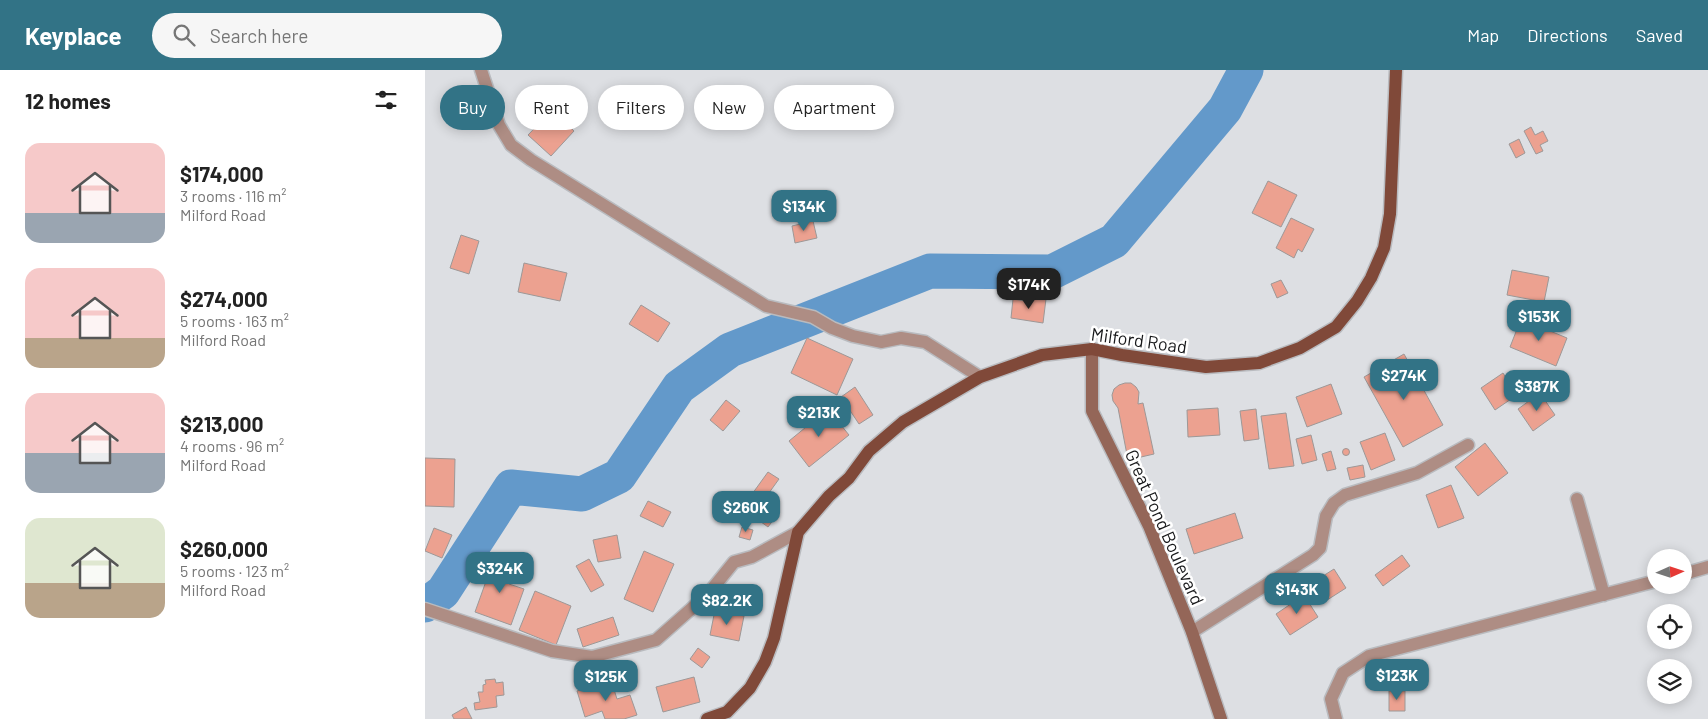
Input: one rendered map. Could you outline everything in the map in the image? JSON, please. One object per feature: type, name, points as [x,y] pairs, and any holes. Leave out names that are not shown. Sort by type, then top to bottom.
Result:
[{"type":"main road","name":"Milford Road","points":[[722,715],[750,688],[765,662],[773,638],[798,532],[829,496],[849,478],[869,451],[903,422],[980,377],[1042,355],[1092,349],[1206,367],[1259,363],[1300,348],[1336,327],[1357,301],[1371,278],[1384,248],[1390,214],[1396,70]]},
{"type":"main road","points":[[707,719],[722,715]]},
{"type":"street","points":[[481,70],[499,125],[511,145],[531,160],[766,306],[813,317],[832,328],[853,336],[881,342],[901,338],[925,342],[980,377]]},
{"type":"street","name":"Great Pond Boulevard","points":[[1092,349],[1092,411],[1149,526],[1192,632],[1221,719]]},
{"type":"street","points":[[1192,632],[1252,595],[1320,548],[1326,516],[1334,503],[1339,499],[1345,495],[1417,473],[1468,445]]},
{"type":"street","points":[[1577,499],[1603,595]]},
{"type":"street","points":[[425,610],[552,652],[592,656],[656,640],[708,594],[734,562],[752,556],[798,532]]},
{"type":"street","points":[[1693,571],[1708,567]]},
{"type":"street","points":[[1336,719],[1331,699],[1343,673],[1369,656],[1647,583]]},
{"type":"building","points":[[1531,127],[1535,135],[1543,131],[1548,141],[1540,145],[1543,151],[1536,154],[1524,131]]},
{"type":"building","points":[[533,130],[574,131],[551,156],[528,135]]},
{"type":"building","points":[[1519,139],[1525,153],[1516,158],[1509,144]]},
{"type":"building","points":[[1268,181],[1297,195],[1281,227],[1252,213]]},
{"type":"building","points":[[1291,218],[1314,229],[1302,252],[1298,249],[1294,258],[1276,248]]},
{"type":"building","points":[[813,221],[817,238],[795,243],[792,226]]},
{"type":"building","points":[[461,235],[479,241],[469,274],[450,268]]},
{"type":"building","points":[[524,263],[567,273],[560,301],[518,292]]},
{"type":"building","points":[[1512,270],[1549,277],[1544,302],[1507,295]]},
{"type":"building","points":[[1281,280],[1288,293],[1277,298],[1271,284]]},
{"type":"building","points":[[1033,297],[1046,299],[1043,323],[1011,318],[1013,299],[1032,302]]},
{"type":"building","points":[[641,305],[670,323],[658,342],[629,324]]},
{"type":"building","points":[[1521,319],[1567,338],[1556,366],[1510,347]]},
{"type":"building","points":[[807,338],[853,359],[837,395],[791,373]]},
{"type":"building","points":[[1404,354],[1443,425],[1403,447],[1364,377]]},
{"type":"building","points":[[1503,373],[1517,395],[1495,410],[1481,388]]},
{"type":"building","points":[[1125,383],[1131,383],[1139,392],[1138,404],[1143,403],[1154,454],[1128,460],[1118,408],[1113,401],[1112,395],[1114,389]]},
{"type":"building","points":[[1331,384],[1342,414],[1307,427],[1296,397]]},
{"type":"building","points":[[855,387],[873,415],[859,424],[841,397]]},
{"type":"building","points":[[1540,393],[1555,415],[1533,431],[1518,409]]},
{"type":"building","points":[[726,400],[740,411],[723,431],[710,420]]},
{"type":"building","points":[[1218,408],[1220,435],[1188,437],[1187,410]]},
{"type":"building","points":[[828,409],[849,435],[809,467],[789,441]]},
{"type":"building","points":[[1256,409],[1259,439],[1244,441],[1240,411]]},
{"type":"building","points":[[1286,413],[1294,466],[1269,469],[1261,416]]},
{"type":"building","points":[[1385,433],[1395,460],[1371,470],[1360,442]]},
{"type":"building","points":[[1311,435],[1317,460],[1302,464],[1296,439]]},
{"type":"building","points":[[1485,443],[1508,473],[1478,496],[1455,467]]},
{"type":"building","points":[[1346,448],[1350,452],[1346,456],[1342,452]]},
{"type":"building","points":[[1331,451],[1336,469],[1327,471],[1322,454]]},
{"type":"building","points":[[425,458],[455,459],[454,507],[425,506]]},
{"type":"building","points":[[1363,465],[1365,477],[1350,480],[1347,468]]},
{"type":"building","points":[[768,472],[779,479],[761,504],[777,515],[768,527],[742,508]]},
{"type":"building","points":[[1451,485],[1464,518],[1438,528],[1426,495]]},
{"type":"building","points":[[648,501],[671,512],[663,527],[640,516]]},
{"type":"building","points":[[1235,513],[1243,538],[1194,554],[1186,529]]},
{"type":"building","points":[[742,527],[753,530],[750,540],[739,537]]},
{"type":"building","points":[[434,528],[452,535],[442,558],[425,551]]},
{"type":"building","points":[[617,535],[621,558],[598,562],[593,540]]},
{"type":"building","points":[[644,551],[674,564],[653,612],[624,599]]},
{"type":"building","points":[[1402,555],[1410,566],[1383,586],[1375,575]]},
{"type":"building","points":[[494,559],[515,566],[509,584],[524,589],[511,625],[475,612]]},
{"type":"building","points":[[589,559],[604,585],[591,592],[576,566]]},
{"type":"building","points":[[1334,569],[1346,588],[1324,602],[1312,583]]},
{"type":"building","points":[[535,591],[571,606],[556,645],[519,630]]},
{"type":"building","points":[[1304,595],[1318,617],[1290,635],[1276,614]]},
{"type":"building","points":[[715,610],[744,616],[739,641],[710,635]]},
{"type":"building","points":[[613,617],[619,635],[583,647],[577,629]]},
{"type":"building","points":[[698,648],[710,657],[702,668],[690,659]]},
{"type":"building","points":[[694,677],[700,702],[663,712],[656,687]]},
{"type":"building","points":[[495,679],[496,683],[503,682],[504,695],[496,696],[497,707],[475,710],[474,703],[480,702],[478,692],[483,692],[483,685],[486,684],[485,680]]},
{"type":"building","points":[[611,680],[617,699],[630,695],[637,715],[624,719],[605,719],[602,711],[585,717],[577,691]]},
{"type":"building","points":[[1389,691],[1405,691],[1405,711],[1389,711]]},
{"type":"building","points":[[466,707],[472,719],[454,719],[452,715]]},
{"type":"waterway","points":[[425,605],[443,592],[511,487],[582,494],[619,476],[679,387],[730,350],[930,271],[1052,272],[1114,241],[1225,109],[1246,70]]}]
